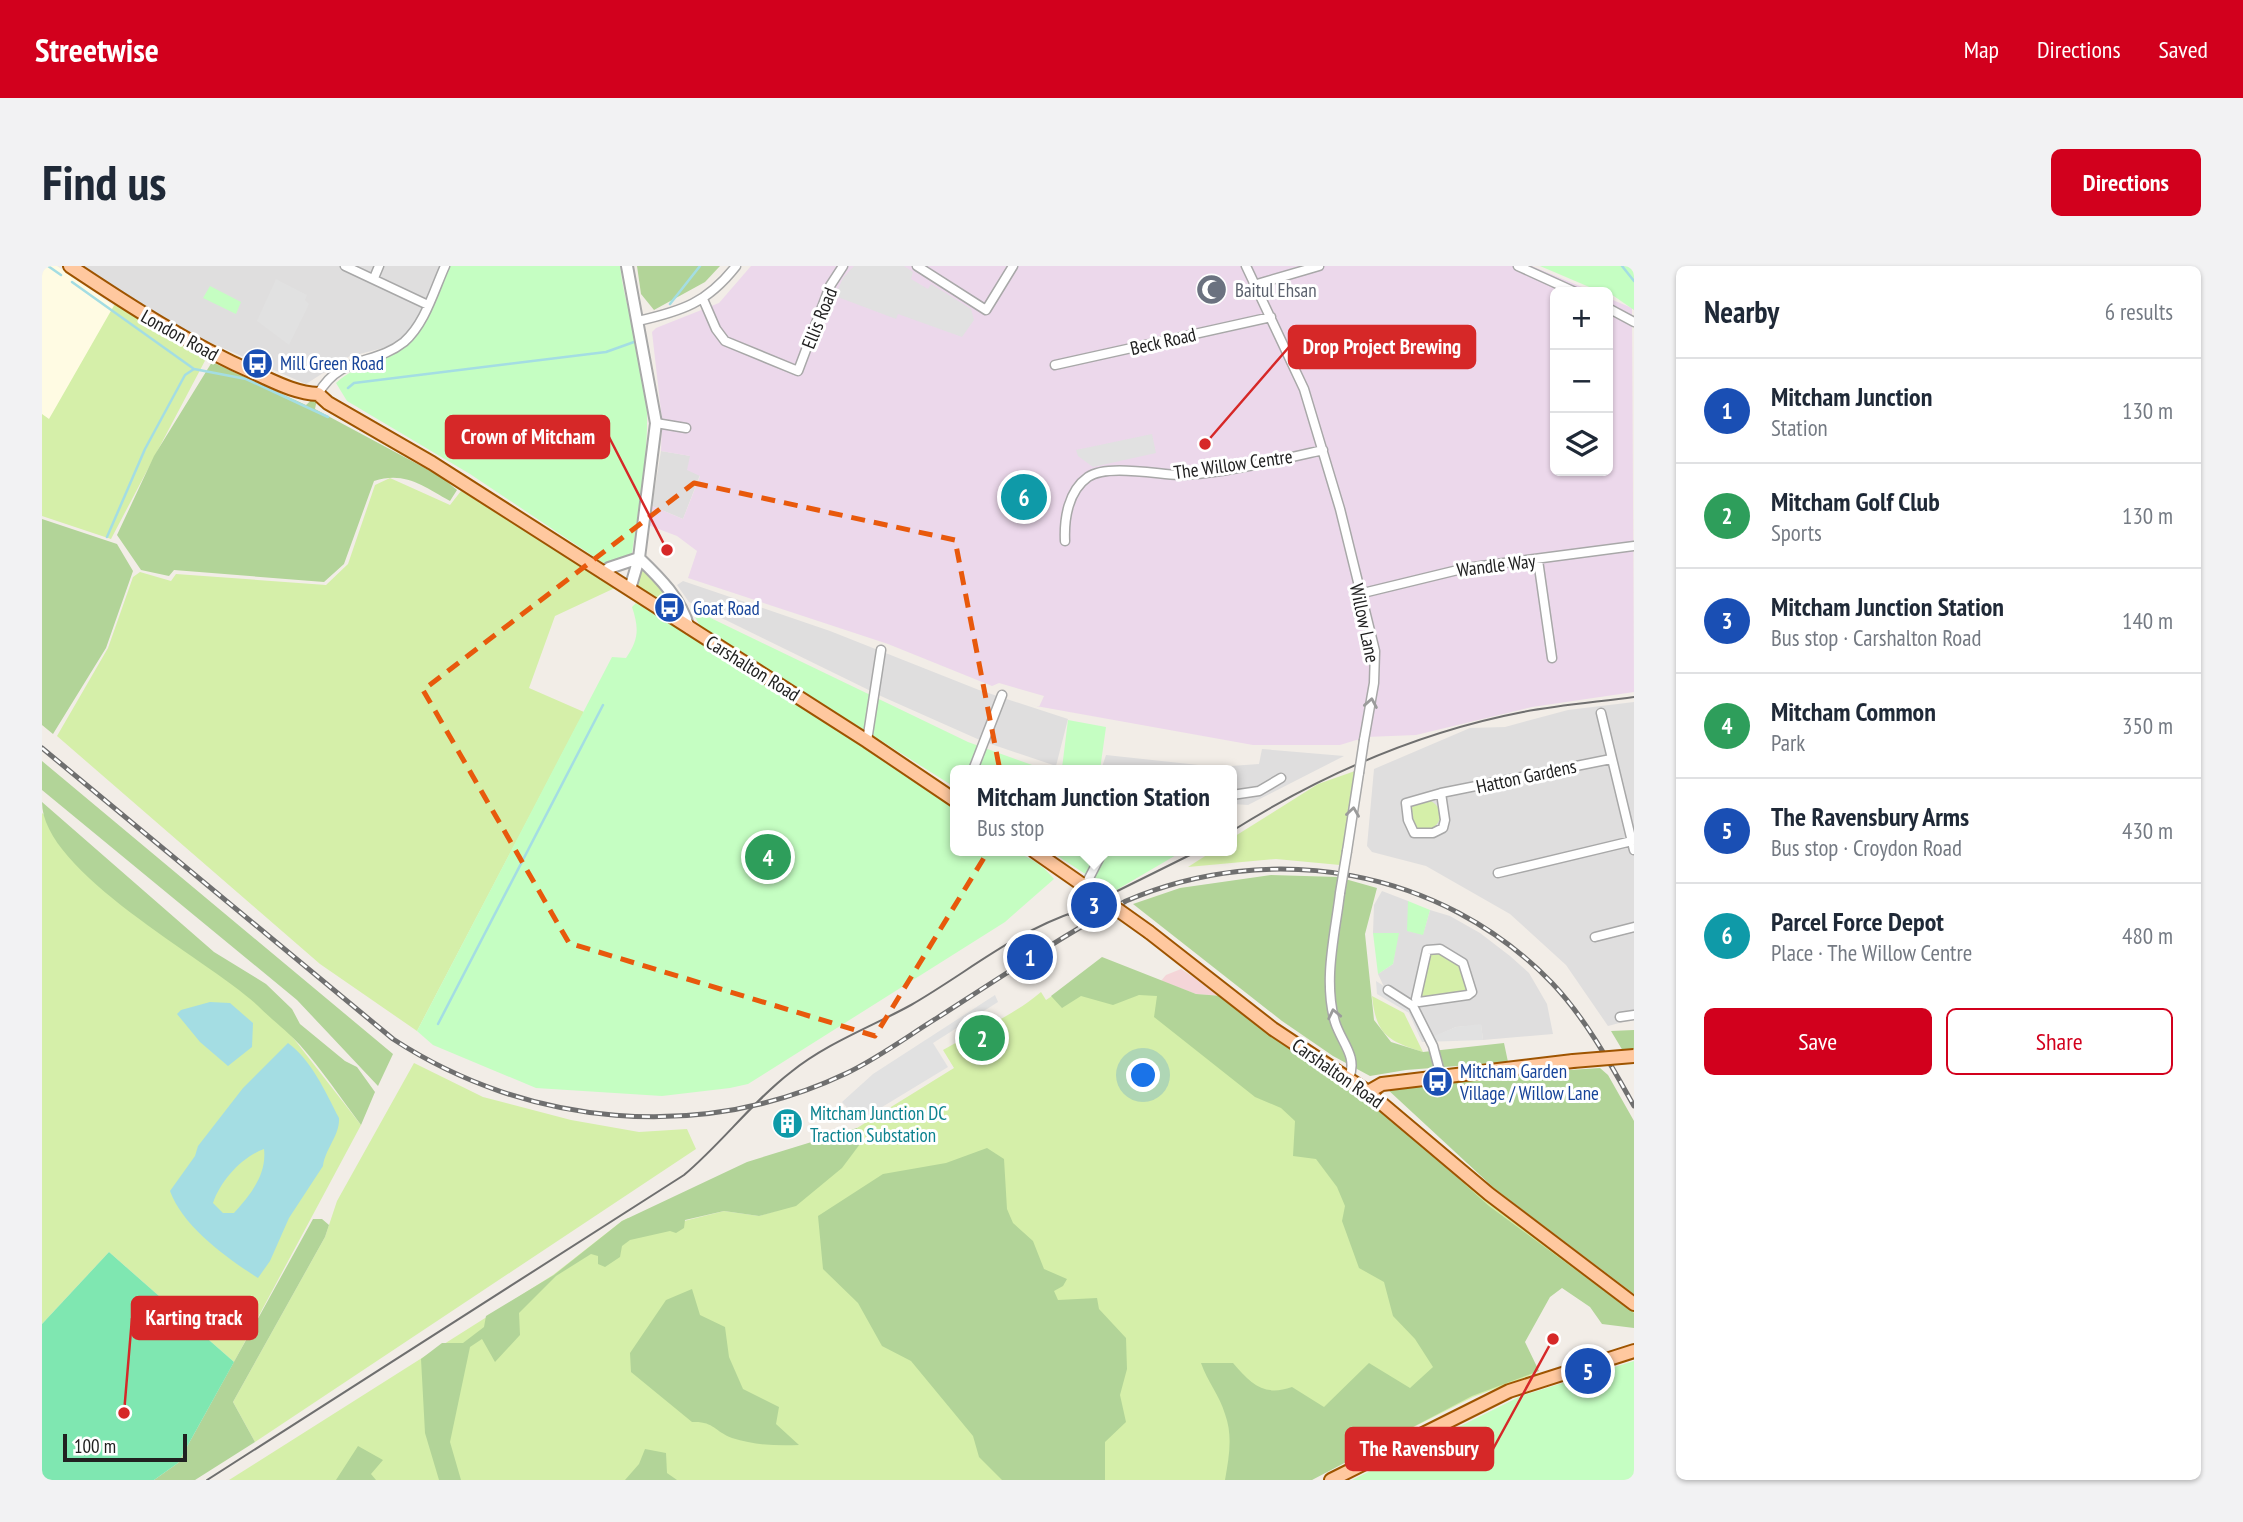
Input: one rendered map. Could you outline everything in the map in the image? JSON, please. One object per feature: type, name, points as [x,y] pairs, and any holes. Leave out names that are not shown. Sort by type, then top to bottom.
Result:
[{"type":"main road","name":"London Road","points":[[70,266],[162,326],[215,355],[300,392],[318,394],[328,403],[443,470]]},
{"type":"main road","name":"Carshalton Road","points":[[443,470],[950,797]]},
{"type":"main road","name":"Carshalton Road","points":[[1041,856],[1150,932],[1273,1029],[1349,1077],[1489,1194],[1634,1304]]},
{"type":"main road","points":[[1368,1092],[1382,1084],[1441,1076],[1634,1056]]},
{"type":"main road","points":[[1331,1480],[1509,1391],[1634,1351]]},
{"type":"street","points":[[345,266],[428,304]]},
{"type":"street","points":[[374,278],[379,266]]},
{"type":"street","points":[[318,394],[338,370],[402,343],[419,322],[445,266]]},
{"type":"street","points":[[627,266],[656,423],[639,558],[630,589]]},
{"type":"street","points":[[638,321],[676,312],[703,299],[718,287],[736,266]]},
{"type":"street","name":"Ellis Road","points":[[703,299],[716,329],[725,341],[797,371],[831,286],[843,266]]},
{"type":"street","points":[[917,266],[986,310],[1013,266]]},
{"type":"street","name":"Willow Lane","points":[[1246,266],[1257,284],[1304,389],[1323,450],[1375,651],[1340,893],[1330,988],[1336,1023],[1352,1057],[1349,1077]]},
{"type":"street","points":[[1257,284],[1319,266]]},
{"type":"street","points":[[1518,266],[1564,287]]},
{"type":"street","points":[[1613,311],[1634,322]]},
{"type":"street","name":"Beck Road","points":[[1055,365],[1271,317]]},
{"type":"street","points":[[656,423],[686,428]]},
{"type":"street","name":"The Willow Centre","points":[[1065,541],[1064,522],[1073,495],[1093,474],[1111,471],[1187,474],[1323,450]]},
{"type":"street","name":"Wandle Way","points":[[1359,594],[1434,573],[1634,546]]},
{"type":"street","points":[[603,573],[609,568],[627,565],[639,558]]},
{"type":"street","points":[[639,558],[661,578],[684,613],[689,628]]},
{"type":"street","points":[[1538,560],[1552,658]]},
{"type":"street","points":[[867,741],[881,650]]},
{"type":"street","points":[[975,765],[1002,695]]},
{"type":"street","points":[[1498,873],[1633,845],[1601,713]]},
{"type":"street","name":"Hatton Gardens","points":[[1441,793],[1445,820],[1443,828],[1433,833],[1414,833],[1408,820],[1406,803],[1441,793],[1611,759]]},
{"type":"street","points":[[1237,795],[1259,791],[1281,778]]},
{"type":"street","points":[[1088,888],[1101,856]]},
{"type":"street","points":[[1595,937],[1634,927]]},
{"type":"street","points":[[1388,990],[1415,1003],[1468,995],[1472,992],[1472,984],[1463,963],[1450,953],[1427,950],[1423,957],[1415,1003],[1433,1046],[1441,1076]]},
{"type":"street","points":[[1620,1017],[1634,1015]]},
{"type":"highlighted area","points":[[694,483],[955,540],[1009,817],[875,1036],[569,943],[423,690]]},
{"type":"shaded area","points":[[42,266],[57,266],[118,309],[49,419],[42,415]]},
{"type":"shaded area","points":[[80,266],[444,266],[416,320],[401,340],[383,348],[348,357],[306,384],[172,326]]},
{"type":"shaded area","points":[[751,266],[1532,266],[1582,287],[1550,287],[1550,476],[1613,476],[1613,300],[1632,308],[1634,692],[1532,707],[1416,735],[1366,737],[1340,745],[1253,745],[1039,707],[1044,696],[999,683],[992,686],[888,644],[688,578],[697,551],[677,536],[648,525],[652,506],[683,519],[700,476],[687,470],[690,456],[661,451],[662,420],[652,332],[719,303]]},
{"type":"shaded area","points":[[854,266],[904,266],[913,272],[911,279],[928,289],[931,284],[971,309],[974,320],[962,337],[898,314],[896,319],[835,296],[843,278]]},
{"type":"shaded area","points":[[276,279],[307,295],[305,300],[309,304],[289,345],[257,321]]},
{"type":"shaded area","points":[[1152,434],[1156,453],[1093,467],[1078,456],[1076,450]]},
{"type":"shaded area","points":[[661,451],[691,456],[700,475],[683,519],[652,506]]},
{"type":"shaded area","points":[[683,581],[830,631],[979,690],[1068,719],[1056,765],[982,741],[883,697],[689,602],[677,585]]},
{"type":"shaded area","points":[[1634,702],[1634,1019],[1608,1026],[1566,965],[1510,914],[1426,866],[1372,852],[1367,846],[1374,769],[1470,728],[1505,727],[1568,710]]},
{"type":"shaded area","points":[[1262,749],[1344,756],[1248,805],[1237,804],[1237,766],[1259,764]]},
{"type":"shaded area","points":[[1106,755],[1198,765],[1103,765]]},
{"type":"shaded area","points":[[1382,891],[1408,901],[1408,931],[1423,934],[1430,910],[1450,916],[1480,933],[1510,956],[1529,973],[1547,1004],[1553,1034],[1483,1040],[1481,1025],[1456,1027],[1429,1039],[1415,1006],[1385,989],[1378,974],[1393,964],[1398,933],[1373,933],[1374,905]]},
{"type":"shaded area","points":[[1181,969],[1222,996],[1196,994],[1161,981],[1166,975]]},
{"type":"shaded area","points":[[1376,981],[1415,1006],[1429,1038],[1456,1027],[1481,1024],[1483,1040],[1422,1042],[1409,1013],[1377,994]]},
{"type":"shaded area","points":[[995,995],[998,1002],[933,1043],[948,1067],[859,1121],[842,1102],[873,1074]]},
{"type":"green space","points":[[450,266],[620,266],[643,367],[647,404],[644,468],[632,553],[605,564],[470,474],[347,401],[336,383],[356,369],[389,356],[411,340],[434,304]]},
{"type":"green space","points":[[637,266],[720,266],[705,282],[654,310],[641,294]]},
{"type":"green space","points":[[1540,266],[1634,266],[1634,310],[1613,295],[1613,287],[1589,287]]},
{"type":"green space","points":[[210,286],[241,302],[236,314],[203,298]]},
{"type":"green space","points":[[116,302],[208,355],[111,539],[42,516],[42,414],[49,419]]},
{"type":"green space","points":[[212,362],[306,405],[318,394],[315,409],[436,474],[443,470],[440,476],[457,490],[450,501],[405,479],[385,478],[374,481],[344,564],[324,582],[174,570],[169,576],[141,570],[117,535],[154,456]]},
{"type":"green space","points":[[390,478],[450,505],[461,491],[617,587],[555,616],[529,688],[584,712],[417,1031],[320,964],[57,736],[108,648],[133,577],[140,572],[171,581],[176,574],[326,585],[348,564],[375,485]]},
{"type":"green space","points":[[42,519],[117,544],[133,571],[106,648],[53,734],[42,725]]},
{"type":"green space","points":[[641,570],[646,571],[674,604],[671,606],[636,585]]},
{"type":"green space","points":[[636,603],[864,745],[950,806],[950,856],[1023,856],[1043,868],[1054,879],[1005,922],[748,1084],[662,1096],[536,1088],[433,1045],[417,1031],[612,657],[626,658],[630,651],[637,633],[632,607]]},
{"type":"green space","points":[[690,608],[968,742],[1032,765],[950,765],[950,784],[700,626]]},
{"type":"green space","points":[[1068,720],[1106,727],[1101,765],[1062,765]]},
{"type":"green space","points":[[42,761],[393,1054],[378,1086],[297,1000],[42,790]]},
{"type":"green space","points":[[1355,771],[1340,865],[1276,859],[1188,867],[1205,856],[1237,856],[1237,835],[1318,784]]},
{"type":"green space","points":[[1425,800],[1431,801],[1439,809],[1439,821],[1431,829],[1425,830],[1419,829],[1411,821],[1410,815],[1411,809],[1419,801]]},
{"type":"green space","points":[[42,802],[214,952],[266,984],[292,1009],[300,1024],[345,1061],[357,1067],[375,1092],[361,1125],[316,1064],[290,1035],[234,986],[131,913],[69,857],[49,829]]},
{"type":"green space","points":[[42,813],[259,994],[361,1125],[234,1362],[109,1252],[42,1324]]},
{"type":"green space","points":[[1058,856],[1174,856],[1113,892]]},
{"type":"green space","points":[[1271,875],[1338,877],[1377,888],[1365,934],[1374,1020],[1391,1042],[1423,1052],[1504,1043],[1508,1062],[1406,1070],[1370,1076],[1333,1056],[1282,1021],[1133,904],[1180,888]]},
{"type":"green space","points":[[1408,901],[1430,910],[1423,935],[1407,931]]},
{"type":"green space","points":[[1373,933],[1399,933],[1393,964],[1378,974]]},
{"type":"green space","points":[[1434,950],[1460,958],[1474,982],[1469,992],[1419,1000],[1424,958]]},
{"type":"green space","points":[[1102,957],[1196,994],[1222,996],[1361,1091],[1489,1206],[1634,1313],[1634,1328],[1602,1324],[1590,1307],[1562,1288],[1550,1297],[1525,1342],[1539,1371],[1472,1396],[1312,1480],[1225,1480],[1230,1447],[1229,1430],[1220,1401],[1201,1363],[1233,1363],[1259,1387],[1282,1390],[1292,1387],[1324,1407],[1369,1363],[1410,1388],[1433,1367],[1415,1339],[1393,1316],[1384,1282],[1359,1268],[1342,1221],[1345,1206],[1337,1187],[1316,1159],[1293,1156],[1295,1121],[1281,1108],[1255,1097],[1154,1017],[1157,996],[1139,995],[1113,1005],[1081,996],[1062,1008],[1051,996]]},
{"type":"green space","points":[[1103,962],[1361,1091],[1483,1197],[1634,1311],[1634,1323],[1562,1285],[1547,1293],[1523,1338],[1534,1374],[1473,1397],[1309,1480],[229,1480],[553,1275],[628,1218],[672,1224],[724,1211],[759,1216],[776,1211],[860,1144],[857,1128],[954,1068],[943,1050],[1006,1016],[1041,992],[1046,1000]]},
{"type":"green space","points":[[1372,996],[1404,1013],[1423,1052],[1401,1044],[1386,1034],[1377,1020]]},
{"type":"green space","points":[[1634,1030],[1634,1049],[1623,1051],[1611,1031]]},
{"type":"green space","points":[[414,1063],[483,1097],[571,1120],[639,1132],[687,1129],[696,1149],[255,1442],[233,1402],[325,1237],[337,1201]]},
{"type":"green space","points":[[1600,1068],[1608,1075],[1634,1121],[1634,1294],[1494,1188],[1386,1088],[1510,1074]]},
{"type":"green space","points":[[857,1128],[860,1144],[842,1168],[796,1206],[759,1216],[724,1211],[685,1220],[684,1228],[676,1233],[670,1231],[630,1240],[622,1246],[620,1257],[605,1267],[598,1264],[598,1256],[591,1254],[556,1276],[519,1313],[520,1335],[495,1362],[482,1339],[470,1347],[450,1442],[461,1480],[439,1480],[425,1433],[421,1359],[442,1343],[463,1343],[484,1327],[486,1316],[554,1275],[622,1221],[747,1162]]},
{"type":"green space","points":[[987,1148],[1004,1159],[1007,1209],[1013,1223],[1033,1241],[1044,1269],[1067,1279],[1063,1286],[1054,1291],[1058,1300],[1097,1298],[1099,1309],[1126,1338],[1127,1369],[1120,1395],[1126,1422],[1105,1442],[1105,1480],[1002,1480],[979,1457],[973,1436],[911,1361],[882,1346],[858,1303],[823,1269],[818,1216],[883,1174],[946,1163]]},
{"type":"green space","points":[[313,1219],[322,1219],[329,1225],[325,1237],[233,1402],[255,1442],[195,1480],[154,1480],[178,1463]]},
{"type":"green space","points":[[109,1252],[234,1362],[178,1463],[154,1480],[42,1480],[42,1324]]},
{"type":"green space","points":[[692,1289],[700,1315],[725,1327],[729,1357],[743,1389],[779,1407],[776,1424],[799,1445],[749,1442],[732,1438],[705,1423],[692,1422],[631,1372],[630,1353],[666,1300]]},
{"type":"green space","points":[[1634,1361],[1634,1480],[1352,1480],[1521,1396]]},
{"type":"green space","points":[[358,1446],[383,1460],[371,1474],[376,1480],[336,1480]]},
{"type":"green space","points":[[645,1449],[666,1453],[667,1473],[677,1480],[625,1480],[639,1464]]},
{"type":"water","points":[[210,1002],[230,1003],[253,1023],[252,1047],[228,1066],[200,1042],[177,1014],[181,1010]]},
{"type":"water","points":[[288,1043],[311,1068],[339,1118],[323,1166],[289,1218],[270,1261],[258,1278],[195,1229],[176,1204],[170,1191],[195,1156],[198,1146],[243,1088]],"holes":[[[264,1149],[260,1176],[246,1199],[234,1213],[223,1213],[213,1203],[227,1178],[240,1164]]]},
{"type":"waterway","points":[[48,266],[61,275]]},
{"type":"waterway","points":[[670,304],[700,266]]},
{"type":"waterway","points":[[1622,266],[1634,281]]},
{"type":"waterway","points":[[72,282],[194,369]]},
{"type":"waterway","points":[[348,388],[354,383],[606,352],[634,342]]},
{"type":"waterway","points":[[107,537],[145,449],[185,375],[194,369],[246,379],[328,417]]},
{"type":"waterway","points":[[438,1024],[603,705]]},
{"type":"tram line","points":[[1237,828],[1336,774],[1446,731],[1523,712],[1634,697]]},
{"type":"tram line","points":[[1069,915],[1188,856]]},
{"type":"tram line","points":[[207,1480],[684,1175],[763,1096],[805,1062],[834,1044],[911,1005],[1012,941],[1077,911]]},
{"type":"railway","points":[[42,748],[393,1039],[445,1069],[500,1091],[557,1107],[616,1115],[674,1116],[733,1110],[791,1095],[870,1061],[1030,958],[1126,901],[1181,882],[1238,871],[1295,869],[1351,876],[1406,890],[1459,913],[1508,944],[1552,983],[1576,1011],[1634,1106]]},
{"type":"place","name":"Baitul Ehsan","points":[[1212,290]]},
{"type":"place","name":"Mill Green Road","points":[[257,363]]},
{"type":"place","name":"Drop Project Brewing","points":[[1205,444]]},
{"type":"place","name":"Parcel Force Depot","points":[[1024,497]]},
{"type":"place","name":"Crown of Mitcham","points":[[667,550]]},
{"type":"place","name":"Goat Road","points":[[670,608]]},
{"type":"place","name":"Mitcham Common","points":[[768,857]]},
{"type":"place","name":"Mitcham Junction Station","points":[[1094,905]]},
{"type":"place","name":"Mitcham Junction","points":[[1030,957]]},
{"type":"place","name":"Mitcham Golf Club","points":[[982,1038]]},
{"type":"place","name":"Mitcham Garden Village / Willow Lane","points":[[1437,1082]]},
{"type":"place","name":"Mitcham Junction DC Traction Substation","points":[[787,1124]]},
{"type":"place","name":"The Ravensbury","points":[[1553,1339]]},
{"type":"place","name":"The Ravensbury Arms","points":[[1588,1371]]},
{"type":"place","name":"Karting track","points":[[124,1413]]}]
